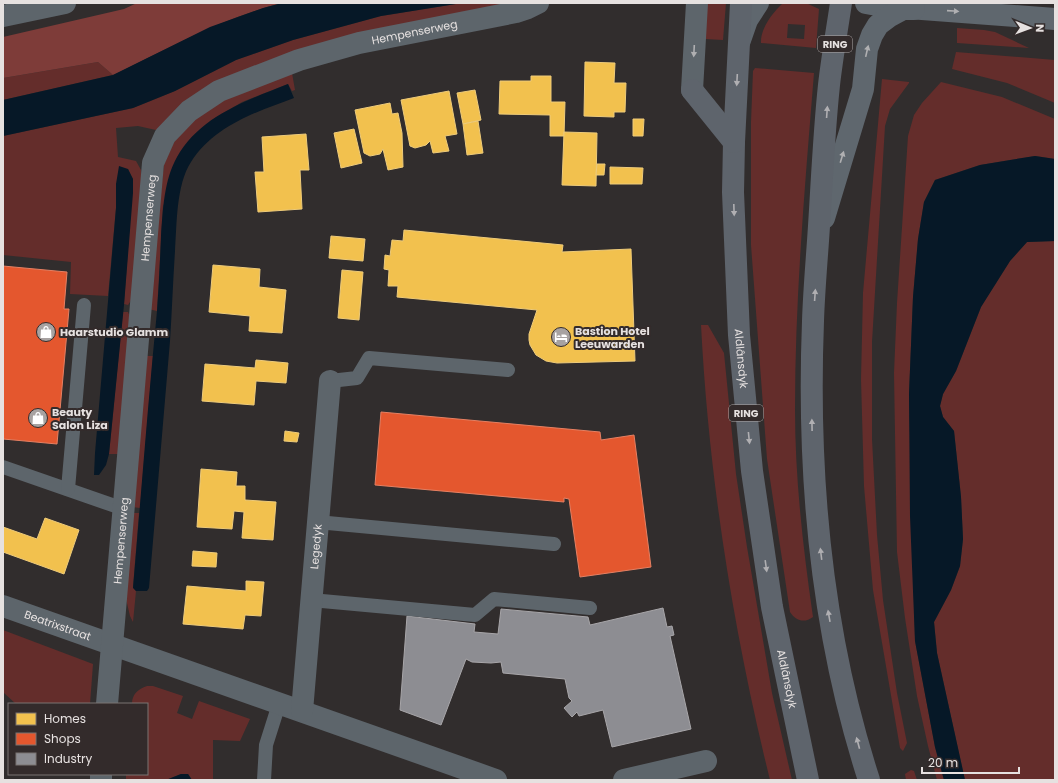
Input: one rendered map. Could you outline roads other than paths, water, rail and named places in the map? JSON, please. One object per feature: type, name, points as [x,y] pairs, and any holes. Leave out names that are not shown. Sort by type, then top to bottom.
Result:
[{"type":"main road","name":"Aldlânsdyk","points":[[742,3],[734,142],[733,192],[739,335],[752,471],[772,607],[808,780]]},
{"type":"main road","points":[[739,41],[747,20],[758,3]]},
{"type":"main road","name":"RING","points":[[841,3],[829,86],[813,321],[812,426],[818,532],[825,593],[836,655],[847,704],[869,780]]},
{"type":"main road","points":[[866,3],[914,9],[1055,19]]},
{"type":"main road","points":[[819,235],[863,90],[867,49],[872,35],[878,25],[890,16],[903,9],[914,9]]},
{"type":"main road","points":[[692,90],[734,142]]},
{"type":"street","points":[[3,16],[65,3]]},
{"type":"street","name":"Hempenserweg","points":[[107,703],[153,163],[165,136],[190,111],[219,91],[298,60],[359,44],[516,12],[538,3]]},
{"type":"street","points":[[692,90],[697,3]]},
{"type":"street","name":"Legedyk","points":[[302,711],[330,381]]},
{"type":"street","name":"Beatrixstraat","points":[[3,606],[112,646]]},
{"type":"street","points":[[112,646],[302,711],[496,780]]},
{"type":"street","points":[[624,780],[706,761]]},
{"type":"lane","points":[[68,489],[84,305]]},
{"type":"lane","points":[[330,381],[357,378],[369,358],[508,370]]},
{"type":"lane","points":[[3,467],[124,509]]},
{"type":"lane","points":[[317,522],[554,544]]},
{"type":"lane","points":[[311,600],[475,615],[494,599],[590,608]]},
{"type":"lane","points":[[264,780],[266,745],[279,704]]},
{"type":"water","points":[[282,3],[462,3],[381,16],[293,40],[236,60],[175,91],[133,108],[3,136],[3,100],[113,75],[210,27],[263,8]]},
{"type":"water","points":[[288,84],[294,98],[251,115],[237,122],[211,139],[200,149],[191,162],[182,182],[177,217],[170,341],[149,588],[147,591],[136,591],[133,588],[157,311],[161,236],[165,195],[169,175],[177,157],[187,143],[198,131],[212,120],[241,103]]},
{"type":"water","points":[[1035,156],[1055,159],[1055,241],[1027,242],[1010,261],[981,307],[956,371],[943,394],[940,406],[943,417],[954,431],[961,497],[963,539],[960,566],[951,590],[934,622],[937,653],[965,780],[944,780],[935,747],[915,641],[910,516],[909,394],[913,297],[918,239],[924,202],[935,180],[980,165]]},
{"type":"water","points":[[119,166],[128,169],[133,179],[124,305],[109,454],[106,465],[99,475],[94,475],[116,208],[116,184]]},
{"type":"water","points":[[181,774],[188,774],[192,780],[166,780]]},
{"type":"place","name":"Haarstudio Glamm","points":[[46,332]]},
{"type":"place","name":"Bastion Hotel Leeuwarden","points":[[561,337]]},
{"type":"place","name":"Beauty Salon Liza","points":[[38,418]]}]
